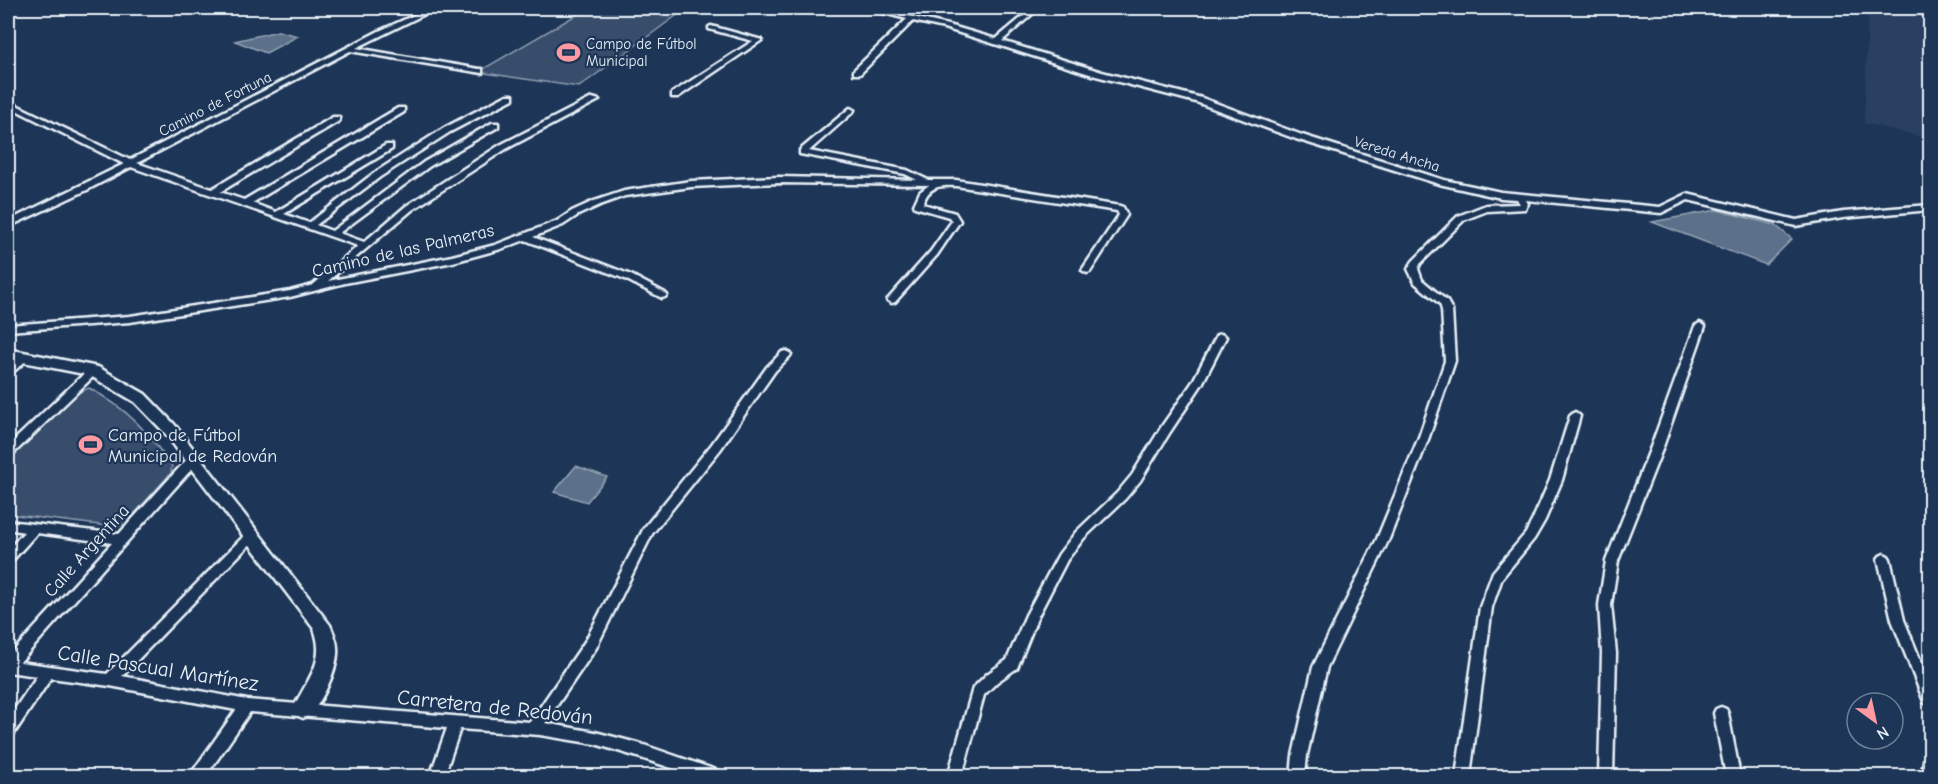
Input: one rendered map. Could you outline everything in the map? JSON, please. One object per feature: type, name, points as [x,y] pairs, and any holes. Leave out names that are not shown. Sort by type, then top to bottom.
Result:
[{"type":"highway","points":[[1918,8],[1930,12]]},
{"type":"street","name":"Camino de Fortuna","points":[[8,224],[131,164],[349,49],[434,8]]},
{"type":"street","name":"Vereda Ancha","points":[[867,8],[998,41],[1099,74],[1199,100],[1299,137],[1442,182],[1483,192],[1661,210],[1687,197],[1796,223],[1843,215],[1930,208]]},
{"type":"street","points":[[998,41],[1036,8]]},
{"type":"street","points":[[857,72],[912,18]]},
{"type":"street","points":[[675,95],[759,40],[711,28]]},
{"type":"street","points":[[349,49],[479,71]]},
{"type":"street","points":[[310,226],[377,175],[447,130],[510,97]]},
{"type":"street","points":[[315,287],[409,208],[503,147],[595,100]]},
{"type":"street","points":[[8,104],[131,164],[364,245]]},
{"type":"street","points":[[243,204],[401,110]]},
{"type":"street","points":[[850,110],[803,152],[907,172],[927,181]]},
{"type":"street","points":[[212,193],[336,119]]},
{"type":"street","points":[[333,234],[427,164],[495,126]]},
{"type":"street","points":[[277,215],[389,147]]},
{"type":"street","name":"Camino de las Palmeras","points":[[8,328],[130,319],[290,294],[453,259],[526,237],[560,224],[575,213],[597,203],[624,194],[692,184],[779,180],[927,181],[982,186],[1120,209],[1123,215],[1088,270]]},
{"type":"street","points":[[892,300],[934,253],[956,221],[952,215],[918,205],[918,200],[926,190],[940,182]]},
{"type":"street","points":[[1298,777],[1300,755],[1320,667],[1383,539],[1424,437],[1450,361],[1447,310],[1440,299],[1422,285],[1414,275],[1416,263],[1461,218],[1486,208],[1522,207],[1524,204],[1519,196]]},
{"type":"street","points":[[526,237],[628,277],[662,296]]},
{"type":"street","points":[[1606,777],[1610,653],[1605,605],[1612,561],[1657,447],[1700,326]]},
{"type":"street","points":[[955,777],[978,692],[992,678],[1012,664],[1032,615],[1063,557],[1080,535],[1121,496],[1136,478],[1197,384],[1221,337]]},
{"type":"street","points":[[8,354],[93,370],[140,398],[169,428],[321,625],[327,637],[327,665],[303,709]]},
{"type":"street","points":[[534,728],[591,644],[648,531],[716,447],[771,369],[786,354]]},
{"type":"street","points":[[8,371],[25,356]]},
{"type":"street","points":[[8,452],[93,370]]},
{"type":"street","points":[[1463,777],[1486,607],[1497,576],[1530,536],[1539,520],[1556,480],[1575,416]]},
{"type":"street","name":"Calle Argentina","points":[[8,666],[192,460]]},
{"type":"street","points":[[8,525],[122,539]]},
{"type":"street","points":[[8,558],[35,528]]},
{"type":"street","points":[[110,680],[251,536]]},
{"type":"street","points":[[1884,559],[1898,620],[1930,699]]},
{"type":"street","name":"Calle Pascual Martínez","points":[[8,666],[110,680],[247,706],[303,709]]},
{"type":"street","points":[[8,730],[48,671]]},
{"type":"street","points":[[198,777],[247,706]]},
{"type":"street","name":"Carretera de Redován","points":[[303,709],[534,728],[595,738],[641,751],[714,777]]},
{"type":"street","points":[[1721,713],[1733,777]]},
{"type":"street","points":[[437,777],[456,722]]},
{"type":"street","points":[[1928,777],[1930,761]]},
{"type":"shaded area","name":"Campo de Fútbol Municipal","points":[[588,8],[655,8],[680,13],[579,87],[478,72]]},
{"type":"shaded area","points":[[1868,8],[1904,8],[1930,17],[1930,139],[1864,123]]},
{"type":"shaded area","points":[[278,31],[298,36],[266,53],[235,41]]},
{"type":"shaded area","points":[[1717,210],[1775,225],[1792,239],[1766,265],[1652,222]]},
{"type":"shaded area","name":"Campo de Fútbol Municipal de Redován","points":[[89,388],[115,404],[135,421],[172,466],[171,473],[125,524],[116,527],[8,514],[8,460],[79,392]]},
{"type":"shaded area","points":[[576,466],[607,477],[587,502],[554,492]]},
{"type":"place","name":"Campo de Fútbol Municipal","points":[[568,53]]},
{"type":"place","name":"Campo de Fútbol Municipal de Redován","points":[[90,445]]}]
